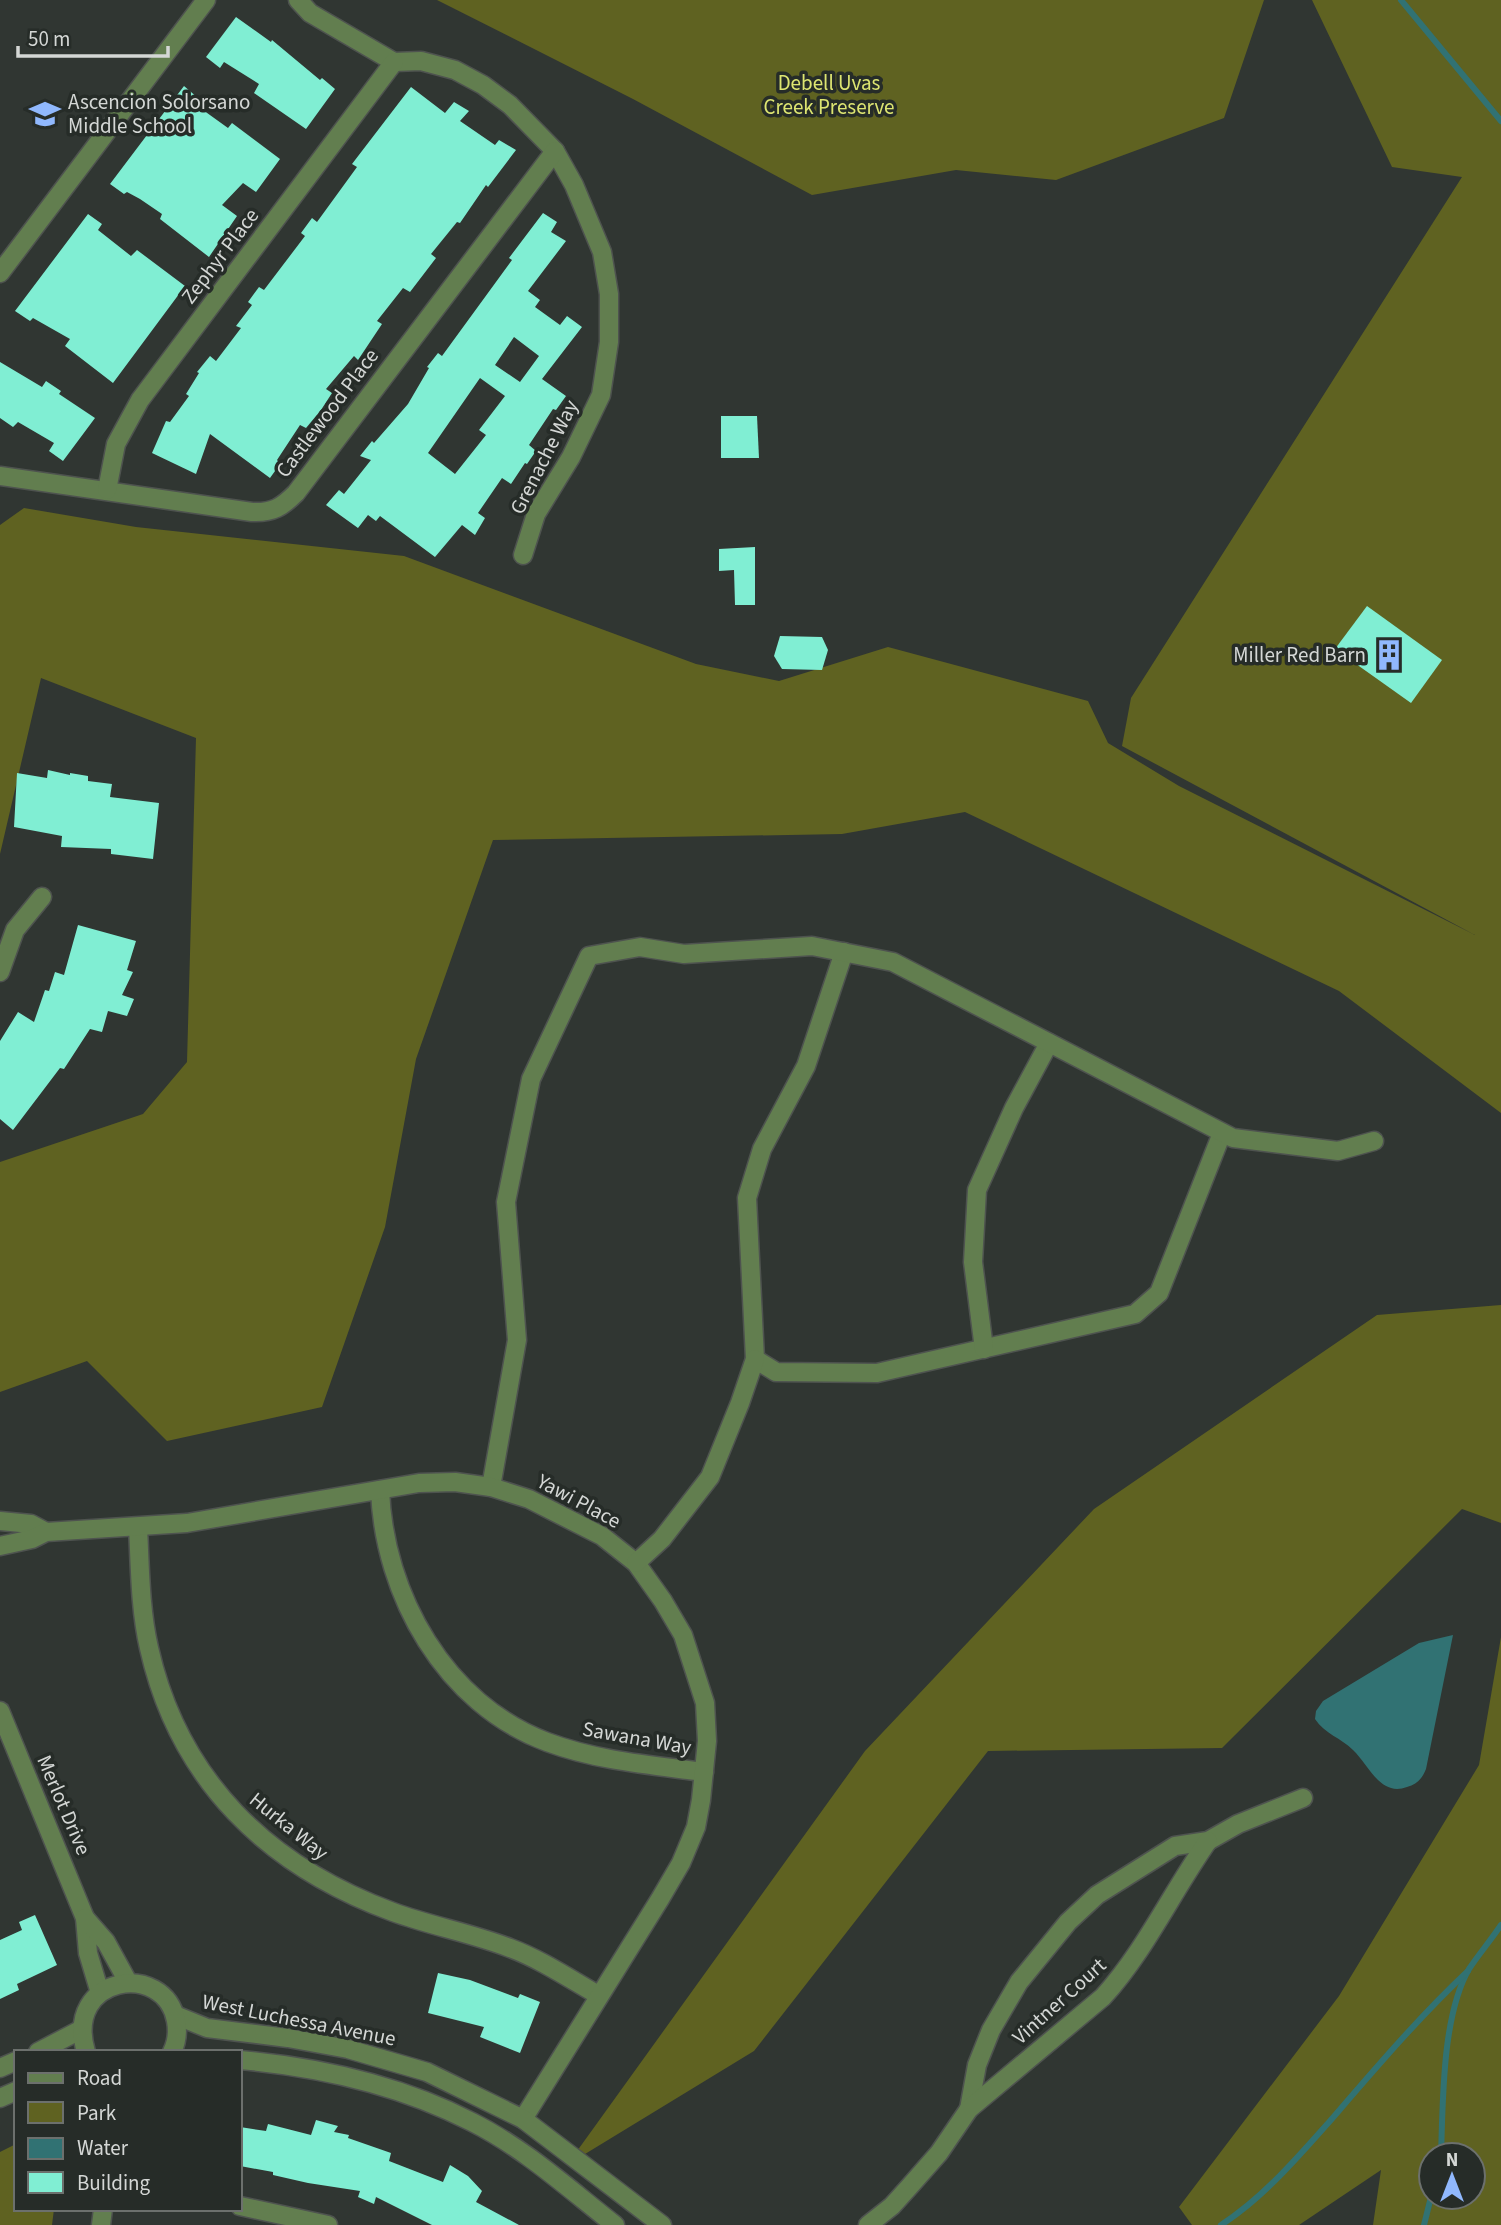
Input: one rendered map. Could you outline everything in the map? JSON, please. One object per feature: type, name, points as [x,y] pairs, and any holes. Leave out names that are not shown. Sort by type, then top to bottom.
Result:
[{"type":"street","points":[[0,273],[206,0]]},
{"type":"street","name":"Grenache Way","points":[[298,0],[310,13],[394,62],[421,61],[455,70],[483,85],[510,105],[555,151],[575,185],[603,252],[609,294],[609,342],[601,395],[571,457],[536,514],[523,555]]},
{"type":"street","name":"Zephyr Place","points":[[107,490],[116,444],[140,400],[394,62]]},
{"type":"street","name":"Castlewood Place","points":[[0,476],[252,512],[268,513],[282,507],[296,493],[555,151]]},
{"type":"street","points":[[0,972],[15,930],[42,897]]},
{"type":"street","points":[[491,1487],[517,1340],[506,1202],[531,1079],[589,956],[639,947],[684,954],[812,946],[893,962],[1233,1138],[1338,1151],[1374,1141]]},
{"type":"street","points":[[636,1563],[662,1539],[710,1476],[740,1404],[755,1359],[747,1198],[762,1149],[806,1066],[844,952]]},
{"type":"street","points":[[984,1349],[973,1262],[976,1190],[1014,1108],[1049,1043]]},
{"type":"street","points":[[755,1359],[776,1371],[877,1373],[1135,1314],[1158,1293],[1222,1133]]},
{"type":"street","name":"Yawi Place","points":[[46,1532],[138,1527],[231,1516],[419,1483],[455,1482],[491,1487],[530,1499],[602,1536],[636,1563],[683,1635],[705,1703],[707,1741],[696,1827],[681,1863],[523,2119]]},
{"type":"street","name":"Sawana Way","points":[[380,1490],[380,1509],[388,1547],[411,1614],[426,1642],[474,1698],[514,1726],[577,1752],[619,1761],[704,1772]]},
{"type":"street","points":[[0,1521],[31,1524],[46,1532]]},
{"type":"street","name":"Hurka Way","points":[[138,1527],[142,1602],[156,1678],[173,1720],[198,1768],[224,1801],[259,1836],[305,1871],[396,1913],[512,1949],[598,1995]]},
{"type":"street","points":[[0,1546],[32,1539],[46,1532]]},
{"type":"street","name":"Merlot Drive","points":[[0,1711],[85,1918],[88,1953],[100,1993]]},
{"type":"street","name":"Vintner Court","points":[[969,2109],[977,2065],[991,2030],[1019,1982],[1060,1931],[1097,1895],[1131,1871],[1175,1846],[1208,1841],[1248,1819],[1303,1798]]},
{"type":"street","name":"Vintner Court","points":[[867,2225],[892,2206],[910,2186],[939,2152],[969,2109],[1123,1976],[1208,1841]]},
{"type":"street","name":"Merlot Drive","points":[[85,1918],[106,1942],[128,1982]]},
{"type":"street","points":[[86,2050],[82,2029],[89,2005],[100,1993],[113,1985],[128,1982],[143,1984],[168,2001],[175,2015],[177,2030],[172,2050]]},
{"type":"street","name":"West Luchessa Avenue","points":[[175,2015],[207,2028],[288,2038],[387,2060],[437,2076],[523,2119],[662,2225]]},
{"type":"street","points":[[42,2050],[82,2029]]},
{"type":"street","points":[[242,2060],[326,2071],[407,2095],[472,2122],[532,2159],[615,2225]]},
{"type":"street","points":[[242,2206],[328,2225]]},
{"type":"green space","name":"Debell Uvas Creek Preserve","points":[[437,0],[1264,0],[1224,118],[1056,180],[956,170],[812,195],[633,99]]},
{"type":"green space","points":[[1312,0],[1501,0],[1501,1113],[1339,991],[965,812],[842,834],[493,840],[416,1059],[385,1227],[322,1407],[167,1441],[87,1361],[0,1392],[0,1162],[143,1114],[187,1062],[196,738],[41,678],[0,854],[0,525],[24,508],[136,527],[404,556],[696,664],[779,681],[888,647],[1088,701],[1108,743],[1179,786],[1475,935],[1122,746],[1131,698],[1462,177],[1392,167]]},
{"type":"green space","points":[[1501,1305],[1501,1523],[1462,1509],[1222,1748],[988,1751],[754,2051],[567,2165],[865,1751],[1094,1509],[1377,1315]]},
{"type":"green space","points":[[1501,1637],[1501,2225],[1373,2225],[1381,2170],[1299,2225],[1192,2225],[1179,2207],[1339,1996],[1479,1765]]},
{"type":"green space","points":[[14,2145],[14,2211],[54,2211],[52,2225],[0,2225],[0,2152]]},
{"type":"water","points":[[1453,1635],[1426,1769],[1414,1784],[1398,1789],[1389,1788],[1376,1778],[1353,1750],[1319,1724],[1315,1719],[1316,1711],[1323,1701],[1419,1643]]},
{"type":"building","points":[[236,17],[271,42],[272,40],[320,80],[322,78],[335,89],[306,129],[254,93],[259,84],[224,62],[220,68],[206,57]]},
{"type":"building","points":[[184,86],[198,98],[196,105],[228,128],[232,123],[280,159],[256,192],[243,183],[222,205],[237,216],[209,257],[160,219],[162,214],[110,184]]},
{"type":"building","points":[[411,87],[445,113],[454,102],[469,111],[460,121],[495,145],[499,140],[516,150],[488,187],[486,185],[460,223],[457,222],[431,254],[436,258],[410,292],[403,288],[377,321],[382,324],[358,360],[354,356],[326,389],[332,393],[306,428],[300,425],[277,460],[280,464],[270,478],[210,434],[196,474],[152,453],[166,421],[170,422],[189,396],[186,394],[199,373],[197,372],[210,356],[216,361],[241,328],[236,326],[252,305],[248,302],[259,287],[264,290],[305,236],[301,233],[312,218],[317,222],[357,167],[352,164]]},
{"type":"building","points":[[543,213],[557,222],[551,232],[566,241],[528,291],[540,300],[535,307],[560,325],[567,316],[582,327],[542,379],[566,396],[556,410],[553,409],[529,445],[536,451],[511,484],[502,478],[478,513],[485,518],[475,535],[462,525],[435,557],[380,516],[376,521],[368,515],[358,528],[326,505],[339,490],[344,494],[371,460],[360,456],[408,404],[429,368],[427,367],[438,353],[442,356],[512,260],[509,258]],"holes":[[[514,337],[539,356],[520,382],[495,365]],[[480,378],[505,396],[479,430],[486,435],[455,474],[428,453]]]},
{"type":"building","points":[[88,214],[102,224],[98,230],[131,256],[137,250],[185,286],[113,383],[65,346],[70,339],[33,318],[30,321],[15,311]]},
{"type":"building","points":[[0,362],[42,387],[46,381],[61,391],[59,394],[95,418],[63,461],[49,451],[54,443],[18,422],[13,427],[0,418]]},
{"type":"building","points":[[721,416],[757,416],[759,458],[721,458]]},
{"type":"building","points":[[755,547],[755,605],[735,605],[734,570],[719,571],[719,549]]},
{"type":"building","name":"Miller Red Barn","points":[[1367,606],[1442,660],[1411,703],[1335,649]]},
{"type":"building","points":[[780,636],[822,637],[828,650],[822,670],[782,669],[774,656]]},
{"type":"building","points":[[48,770],[88,776],[88,781],[112,784],[110,797],[159,803],[153,859],[111,854],[111,849],[61,847],[62,836],[14,827],[17,773],[47,778]]},
{"type":"building","points":[[78,925],[136,941],[127,970],[133,972],[122,995],[134,999],[127,1016],[108,1011],[102,1032],[90,1029],[64,1069],[60,1068],[13,1130],[0,1119],[0,1041],[18,1012],[34,1022],[45,990],[49,991],[55,972],[64,975]]},
{"type":"building","points":[[35,1915],[57,1965],[17,1984],[19,1990],[0,1999],[0,1940],[22,1930],[19,1922]]},
{"type":"building","points":[[438,1973],[470,1980],[518,1998],[520,1994],[540,2002],[520,2053],[480,2037],[484,2027],[428,2013]]},
{"type":"building","points":[[316,2120],[338,2126],[334,2132],[349,2135],[348,2138],[391,2153],[389,2161],[443,2182],[450,2165],[468,2176],[482,2191],[476,2202],[519,2225],[432,2225],[376,2197],[374,2204],[358,2197],[360,2191],[308,2183],[273,2175],[273,2172],[242,2166],[242,2127],[266,2131],[268,2124],[311,2135]]},
{"type":"waterway","points":[[1401,0],[1501,121]]},
{"type":"waterway","points":[[1442,2141],[1449,2034],[1460,1988],[1469,1969],[1501,1925]]},
{"type":"waterway","points":[[1221,2225],[1251,2203],[1279,2177],[1414,2025],[1468,1971]]},
{"type":"waterway","points":[[1424,2225],[1428,2211]]},
{"type":"place","name":"Ascencion Solorsano Middle School","points":[[45,114]]},
{"type":"place","name":"Miller Red Barn","points":[[1389,655]]}]
